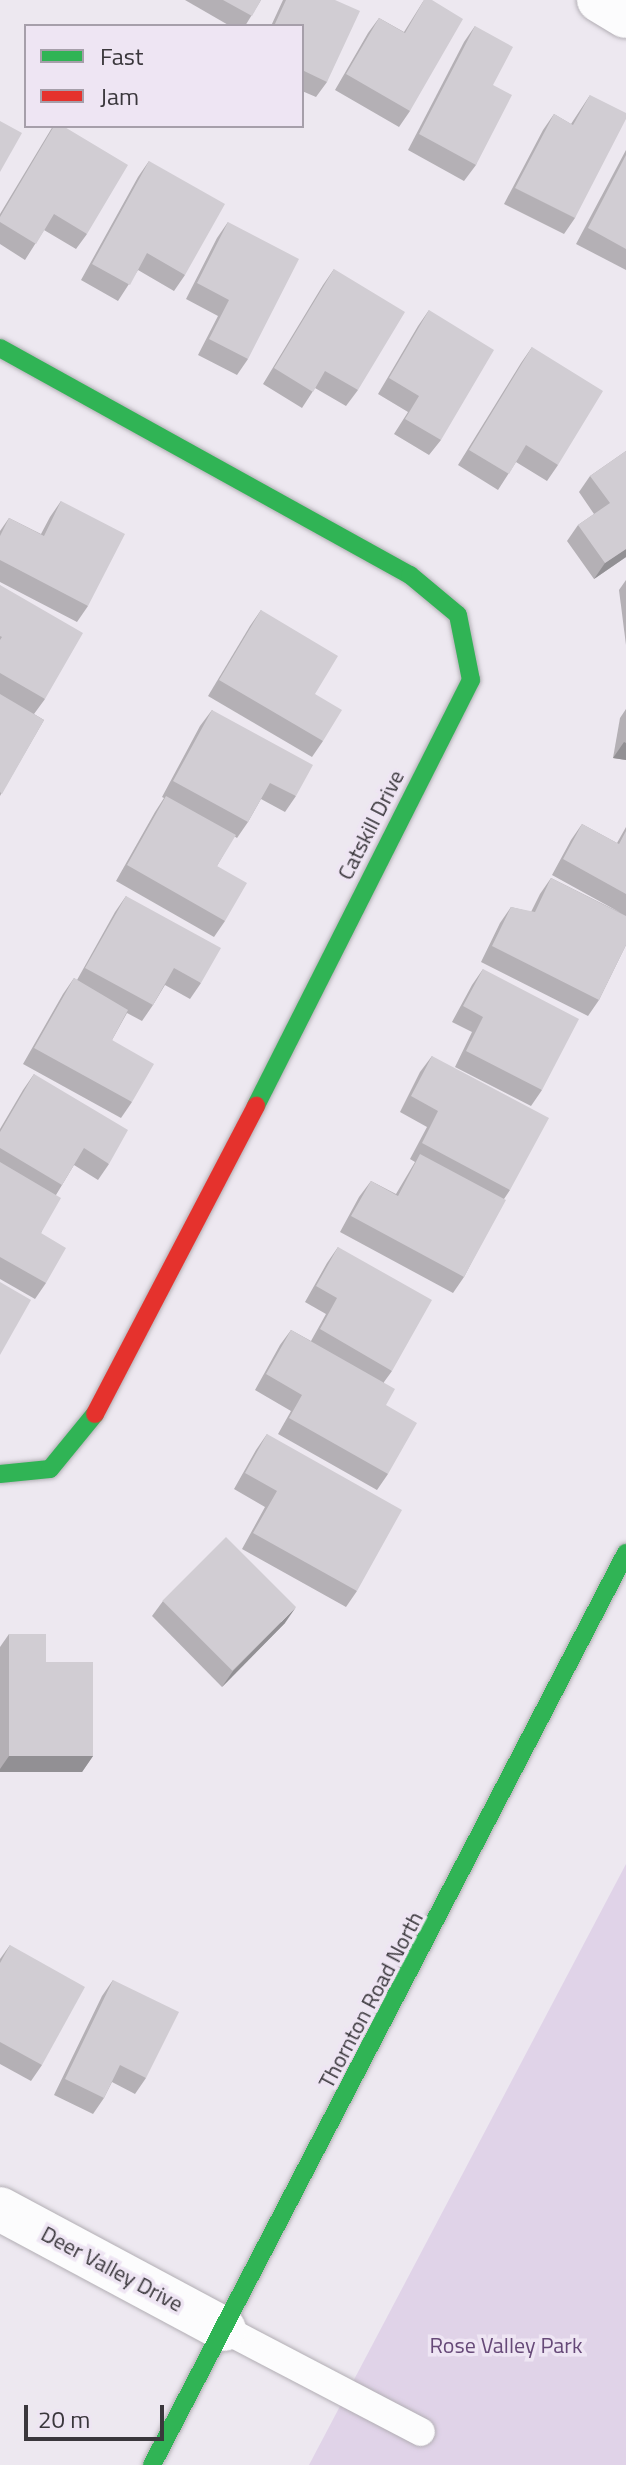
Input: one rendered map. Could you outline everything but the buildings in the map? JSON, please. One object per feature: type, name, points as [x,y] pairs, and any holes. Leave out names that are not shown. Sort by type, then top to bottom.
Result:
[{"type":"street","points":[[599,0],[626,16]]},
{"type":"street","name":"Catskill Drive","points":[[0,348],[410,575],[458,615],[471,680],[107,1400],[50,1469],[0,1474]]},
{"type":"street","name":"Thornton Road North","points":[[152,2465],[626,1553]]},
{"type":"street","name":"Deer Valley Drive","points":[[0,2209],[224,2329]]},
{"type":"lane","points":[[224,2329],[421,2432]]},
{"type":"green space","name":"Rose Valley Park","points":[[626,1864],[626,2465],[309,2465]]},
{"type":"traffic: fast","points":[[0,348],[410,575],[458,615],[471,680],[256,1106]]},
{"type":"traffic: fast","points":[[0,1474],[50,1469],[95,1414]]},
{"type":"traffic: fast","points":[[152,2465],[626,1553]]},
{"type":"traffic: jam","points":[[95,1414],[256,1106]]}]
